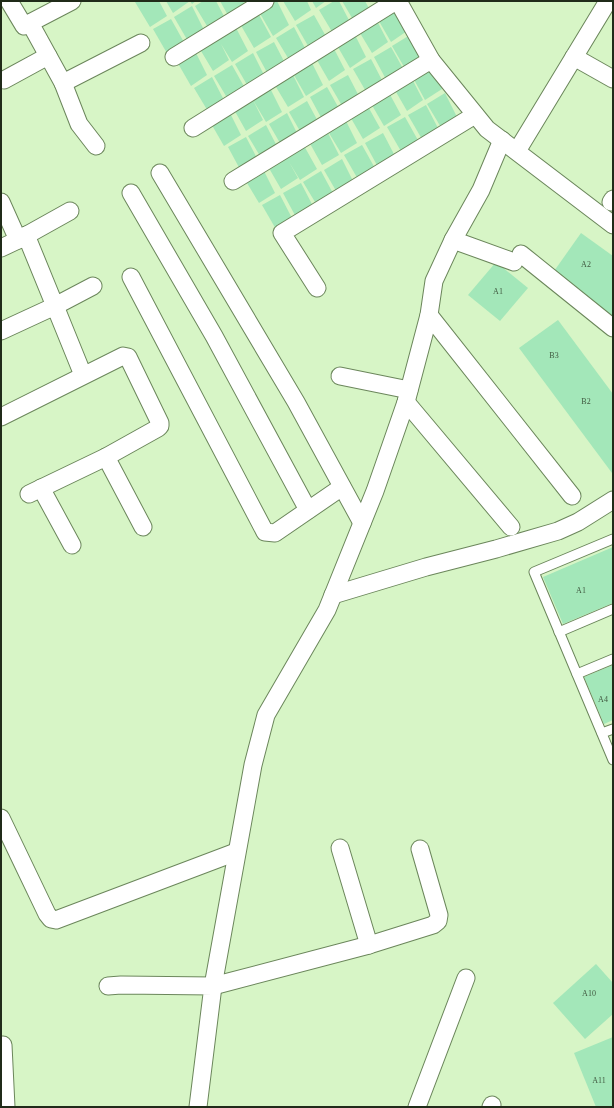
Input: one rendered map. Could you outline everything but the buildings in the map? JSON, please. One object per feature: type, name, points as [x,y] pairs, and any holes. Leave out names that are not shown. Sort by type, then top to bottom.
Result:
[{"type":"street","points":[[9,1],[24,26],[72,1]]},
{"type":"street","points":[[174,57],[265,1]]},
{"type":"street","points":[[193,128],[397,1],[431,60],[487,129],[613,225]]},
{"type":"street","points":[[517,151],[608,1]]},
{"type":"street","points":[[30,23],[63,83],[80,124],[96,146]]},
{"type":"street","points":[[63,83],[141,43]]},
{"type":"street","points":[[4,80],[48,56]]},
{"type":"street","points":[[574,57],[613,79]]},
{"type":"street","points":[[233,181],[431,60]]},
{"type":"street","points":[[317,288],[282,233],[475,115]]},
{"type":"street","points":[[198,1107],[213,986],[236,852],[253,765],[266,715],[327,610],[375,491],[408,396],[429,315],[434,281],[453,240],[481,190],[502,140]]},
{"type":"street","points":[[160,173],[296,402],[362,523]]},
{"type":"street","points":[[130,193],[214,336],[308,510]]},
{"type":"street","points":[[1,202],[22,237],[55,306],[84,375]]},
{"type":"street","points":[[1,248],[70,211]]},
{"type":"street","points":[[453,240],[518,258],[613,328]]},
{"type":"street","points":[[131,277],[265,532],[275,533],[342,487]]},
{"type":"street","points":[[1,331],[55,306],[93,286]]},
{"type":"street","points":[[429,315],[572,496]]},
{"type":"street","points":[[1,417],[123,356],[128,357],[160,423],[160,426],[106,457],[35,491],[72,545]]},
{"type":"street","points":[[340,376],[408,396],[511,527]]},
{"type":"street","points":[[106,457],[143,527]]},
{"type":"street","points":[[333,595],[426,567],[558,531],[578,522],[613,500]]},
{"type":"street","points":[[1,818],[47,914],[56,920],[236,852]]},
{"type":"street","points":[[340,848],[369,945]]},
{"type":"street","points":[[108,986],[213,986],[369,945],[433,925],[438,921],[439,915],[420,849]]},
{"type":"street","points":[[417,1107],[466,978]]},
{"type":"street","points":[[3,1045],[6,1107]]},
{"type":"lane","points":[[613,539],[534,572],[613,760]]},
{"type":"lane","points":[[559,632],[613,610]]},
{"type":"lane","points":[[577,674],[613,659]]},
{"type":"lane","points":[[602,733],[613,729]]}]
